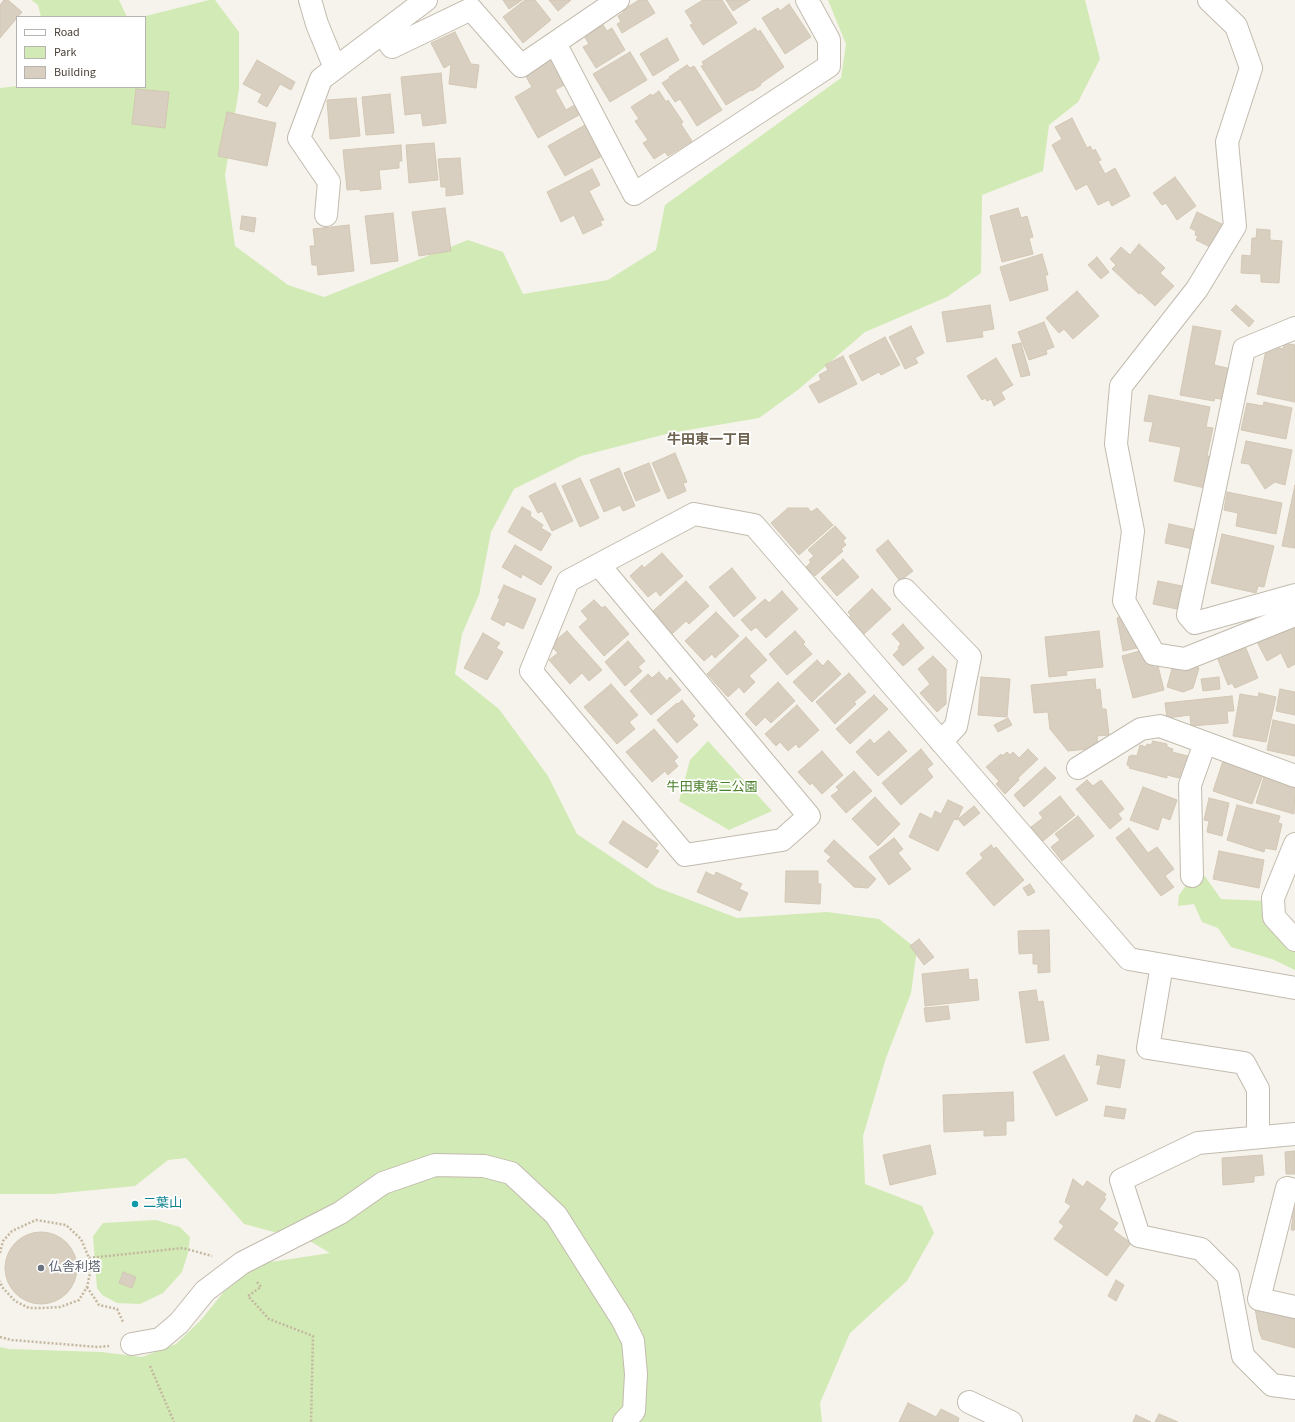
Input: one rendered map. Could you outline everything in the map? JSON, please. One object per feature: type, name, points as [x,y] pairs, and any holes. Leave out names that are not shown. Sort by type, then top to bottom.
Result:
[{"type":"street","points":[[310,0],[317,24],[335,68]]},
{"type":"street","points":[[326,215],[329,182],[299,138],[321,79],[426,0]]},
{"type":"street","points":[[382,33],[392,46],[471,9],[521,66],[618,0]]},
{"type":"street","points":[[555,43],[634,194],[830,66],[829,40],[807,0]]},
{"type":"street","points":[[1209,0],[1236,26],[1251,68],[1227,142],[1235,226],[1197,289],[1121,386],[1116,444],[1133,531],[1124,601],[1154,654],[1185,659],[1295,615]]},
{"type":"street","points":[[1295,328],[1244,349],[1188,615],[1196,623],[1295,595]]},
{"type":"street","points":[[599,564],[809,816],[782,840],[685,855],[531,671],[568,581],[599,564],[694,514],[754,525],[1129,959],[1295,988]]},
{"type":"street","points":[[905,590],[970,657],[956,726],[941,742]]},
{"type":"street","points":[[1078,768],[1141,729],[1160,726],[1295,776]]},
{"type":"street","points":[[1192,876],[1190,784],[1205,743]]},
{"type":"street","points":[[1295,844],[1273,898],[1274,917],[1295,940]]},
{"type":"street","points":[[1162,965],[1148,1048],[1244,1063],[1258,1089],[1258,1137]]},
{"type":"street","points":[[1295,1134],[1198,1143],[1121,1180],[1139,1236],[1200,1249],[1228,1276],[1243,1356],[1272,1385],[1295,1388]]},
{"type":"street","points":[[132,1344],[160,1339],[179,1323],[205,1291],[242,1263],[340,1213],[383,1183],[435,1165],[484,1166],[511,1173],[556,1215],[622,1319],[633,1341],[636,1374],[634,1411],[624,1422]]},
{"type":"street","points":[[1295,1190],[1287,1188],[1259,1298],[1295,1307]]},
{"type":"street","points":[[969,1402],[1011,1422]]},
{"type":"path","points":[[0,1253],[2,1242],[12,1230],[36,1220],[66,1225],[80,1239],[89,1258],[90,1273],[87,1287],[79,1300],[60,1307],[29,1308],[15,1301],[2,1287],[0,1281]]},
{"type":"path","points":[[89,1258],[182,1248]]},
{"type":"path","points":[[242,1263],[262,1287],[248,1296],[269,1319],[313,1336],[311,1422]]},
{"type":"path","points":[[87,1287],[99,1305],[117,1309],[132,1344],[146,1359],[174,1422]]},
{"type":"path","points":[[0,1337],[12,1340],[98,1347],[132,1344]]},
{"type":"green space","points":[[31,0],[119,0],[127,16],[41,16],[38,5]]},
{"type":"green space","points":[[209,0],[215,0],[239,32],[239,89],[225,175],[235,246],[288,285],[324,297],[468,240],[503,252],[523,294],[608,280],[656,250],[665,205],[841,78],[846,44],[828,0],[1085,0],[1100,59],[1078,102],[1049,125],[1043,171],[982,195],[981,273],[947,297],[865,332],[799,389],[759,418],[670,433],[581,456],[514,489],[491,532],[479,595],[462,634],[455,674],[499,709],[548,776],[577,834],[656,887],[737,918],[827,912],[879,919],[917,949],[911,993],[886,1058],[863,1136],[865,1184],[922,1206],[934,1233],[907,1281],[850,1333],[820,1403],[822,1422],[0,1422],[0,1347],[9,1349],[101,1352],[142,1357],[176,1344],[201,1320],[235,1278],[264,1263],[330,1253],[293,1231],[274,1232],[244,1224],[186,1158],[168,1160],[135,1186],[53,1194],[0,1194],[0,88],[16,86],[16,88],[146,88],[146,16]]},
{"type":"green space","name":"牛田東第二公園","points":[[708,741],[772,811],[729,830],[679,801],[690,760]]},
{"type":"green space","points":[[1199,868],[1221,899],[1267,901],[1295,949],[1295,970],[1272,959],[1231,947],[1218,928],[1202,922],[1194,904],[1178,906],[1179,895]]},
{"type":"green space","points":[[156,1220],[180,1227],[190,1237],[188,1253],[182,1272],[163,1293],[140,1304],[117,1303],[102,1295],[97,1288],[93,1236],[103,1223]]},
{"type":"building","points":[[4,0],[8,0],[22,12],[19,16],[16,16],[16,19],[0,38],[0,5]]},
{"type":"building","points":[[503,0],[522,0],[509,9]]},
{"type":"building","points":[[525,0],[535,0],[551,20],[523,43],[503,17]]},
{"type":"building","points":[[549,0],[571,0],[558,11]]},
{"type":"building","points":[[639,0],[647,0],[655,13],[622,33],[617,24],[621,22],[618,16],[624,12],[623,10]]},
{"type":"building","points":[[703,0],[722,0],[737,23],[703,45],[690,25],[693,24],[685,11]]},
{"type":"building","points":[[726,0],[750,0],[733,11]]},
{"type":"building","points":[[789,4],[811,37],[785,54],[762,18],[778,8],[780,11]]},
{"type":"building","points":[[603,25],[607,31],[612,28],[625,50],[596,68],[583,47],[589,44],[584,36]]},
{"type":"building","points":[[755,28],[758,32],[760,30],[784,67],[752,91],[751,90],[726,105],[701,66],[704,65],[702,62]]},
{"type":"building","points":[[455,32],[471,64],[479,65],[476,88],[449,84],[451,64],[444,68],[431,43]]},
{"type":"building","points":[[667,38],[679,60],[653,76],[640,54]]},
{"type":"building","points":[[630,52],[647,80],[610,102],[593,74]]},
{"type":"building","points":[[551,58],[566,84],[555,90],[566,110],[580,102],[586,111],[538,138],[515,97],[532,87],[524,73]]},
{"type":"building","points":[[257,60],[295,82],[291,90],[280,84],[267,107],[258,102],[262,94],[243,84]]},
{"type":"building","points":[[687,65],[690,68],[694,66],[722,110],[697,126],[680,99],[675,102],[662,83]]},
{"type":"building","points":[[441,73],[446,123],[423,126],[421,113],[405,115],[401,77]]},
{"type":"building","points":[[136,89],[169,92],[165,128],[132,124]]},
{"type":"building","points":[[659,91],[666,102],[668,100],[683,122],[681,124],[692,141],[668,156],[665,152],[654,159],[643,143],[648,140],[635,121],[639,119],[631,107],[651,94],[652,96]]},
{"type":"building","points":[[390,94],[394,133],[366,135],[362,97]]},
{"type":"building","points":[[356,98],[360,136],[330,139],[327,100]]},
{"type":"building","points":[[227,112],[276,123],[267,166],[218,156]]},
{"type":"building","points":[[1072,118],[1087,148],[1090,146],[1093,151],[1095,149],[1101,160],[1098,161],[1105,174],[1115,168],[1130,196],[1112,206],[1109,200],[1098,205],[1087,184],[1076,190],[1052,145],[1062,139],[1055,127]]},
{"type":"building","points":[[585,125],[602,156],[565,176],[548,146]]},
{"type":"building","points":[[434,143],[438,180],[409,183],[406,145]]},
{"type":"building","points":[[401,145],[402,161],[399,161],[399,168],[379,170],[381,189],[360,191],[360,189],[347,190],[343,150]]},
{"type":"building","points":[[460,158],[463,194],[446,196],[446,187],[441,187],[438,159]]},
{"type":"building","points":[[592,169],[600,185],[589,191],[604,220],[600,221],[602,225],[583,234],[574,215],[561,222],[547,192]]},
{"type":"building","points":[[1175,177],[1196,206],[1177,220],[1166,203],[1162,205],[1153,193]]},
{"type":"building","points":[[445,208],[451,251],[419,256],[412,212]]},
{"type":"building","points":[[1018,208],[1021,218],[1027,216],[1033,237],[1029,238],[1033,254],[1002,262],[990,216]]},
{"type":"building","points":[[1197,212],[1228,227],[1216,250],[1196,240],[1198,236],[1195,235],[1196,231],[1190,228]]},
{"type":"building","points":[[393,213],[398,261],[371,264],[365,216]]},
{"type":"building","points":[[242,216],[256,218],[254,232],[240,229]]},
{"type":"building","points":[[349,225],[354,271],[318,275],[317,265],[312,265],[310,246],[315,246],[313,229]]},
{"type":"building","points":[[1257,229],[1270,230],[1270,240],[1282,241],[1279,283],[1261,282],[1261,274],[1241,273],[1242,255],[1251,256],[1252,238],[1256,238]]},
{"type":"building","points":[[1139,244],[1165,268],[1160,273],[1174,286],[1155,306],[1141,293],[1139,294],[1112,269],[1116,265],[1110,259],[1121,247],[1130,255]]},
{"type":"building","points":[[1042,254],[1048,275],[1045,275],[1048,290],[1010,301],[1000,267]]},
{"type":"building","points":[[1097,257],[1109,272],[1101,279],[1088,265]]},
{"type":"building","points":[[1077,291],[1099,316],[1073,339],[1064,329],[1059,333],[1046,318]]},
{"type":"building","points":[[990,305],[994,329],[982,331],[983,337],[947,342],[942,312]]},
{"type":"building","points":[[1236,305],[1254,321],[1249,327],[1231,310]]},
{"type":"building","points":[[1044,322],[1054,347],[1046,350],[1047,354],[1029,360],[1018,332]]},
{"type":"building","points":[[911,326],[924,353],[915,358],[918,363],[905,369],[889,337]]},
{"type":"building","points":[[1193,326],[1221,331],[1214,365],[1231,369],[1225,400],[1215,398],[1214,401],[1180,395]]},
{"type":"building","points":[[885,337],[900,365],[881,375],[879,372],[862,381],[849,356]]},
{"type":"building","points":[[1021,343],[1030,375],[1021,377],[1012,345]]},
{"type":"building","points":[[1284,343],[1295,345],[1295,402],[1257,394],[1267,345],[1283,349]]},
{"type":"building","points":[[843,356],[857,384],[819,403],[809,386],[821,380],[819,375],[828,370],[825,365]]},
{"type":"building","points":[[996,358],[1013,385],[1001,392],[1005,399],[994,406],[991,399],[987,401],[985,398],[982,400],[967,376]]},
{"type":"building","points":[[1149,395],[1210,407],[1206,427],[1213,428],[1207,456],[1211,457],[1205,488],[1174,481],[1181,447],[1149,441],[1153,422],[1144,421]]},
{"type":"building","points":[[1264,402],[1292,408],[1286,439],[1241,430],[1247,403],[1263,406]]},
{"type":"building","points":[[1246,441],[1292,450],[1285,485],[1275,482],[1265,489],[1249,464],[1241,463]]},
{"type":"building","points":[[675,453],[687,482],[683,483],[686,491],[668,499],[652,463]]},
{"type":"building","points":[[649,463],[660,491],[636,501],[624,473]]},
{"type":"building","points":[[619,468],[635,506],[623,511],[620,505],[604,512],[590,480]]},
{"type":"building","points":[[580,478],[599,518],[580,527],[562,486]]},
{"type":"building","points":[[555,483],[573,521],[552,531],[542,511],[538,513],[529,496]]},
{"type":"building","points":[[1295,485],[1295,548],[1282,546]]},
{"type":"building","points":[[1227,492],[1282,503],[1276,534],[1236,526],[1238,513],[1224,510]]},
{"type":"building","points":[[522,507],[531,512],[530,516],[543,525],[541,528],[551,534],[541,551],[508,532]]},
{"type":"building","points":[[788,508],[808,508],[811,512],[817,508],[833,525],[799,555],[771,523]]},
{"type":"building","points":[[1169,524],[1197,530],[1193,549],[1165,543]]},
{"type":"building","points":[[835,526],[846,538],[843,541],[846,545],[841,549],[843,551],[815,576],[806,567],[811,562],[809,560],[814,556],[808,550]]},
{"type":"building","points":[[1222,534],[1274,546],[1264,587],[1258,586],[1256,593],[1211,583]]},
{"type":"building","points":[[888,540],[913,571],[900,581],[876,550]]},
{"type":"building","points":[[515,545],[552,567],[541,585],[522,574],[521,578],[502,567]]},
{"type":"building","points":[[662,553],[683,576],[660,596],[656,591],[648,597],[630,576],[642,565],[644,568]]},
{"type":"building","points":[[843,559],[859,577],[837,596],[821,578]]},
{"type":"building","points":[[732,568],[756,598],[734,617],[709,587]]},
{"type":"building","points":[[686,581],[709,606],[689,624],[686,621],[672,634],[652,612]]},
{"type":"building","points":[[1158,581],[1182,586],[1177,609],[1153,604]]},
{"type":"building","points":[[504,585],[536,599],[523,629],[506,621],[504,626],[491,619],[500,599],[498,598]]},
{"type":"building","points":[[872,589],[891,609],[863,635],[848,618],[851,616],[848,612]]},
{"type":"building","points":[[782,591],[798,609],[766,638],[756,627],[751,631],[741,620],[765,599],[769,603]]},
{"type":"building","points":[[594,600],[602,608],[605,606],[629,634],[604,656],[579,627],[588,619],[581,611]]},
{"type":"building","points":[[716,612],[739,636],[715,658],[712,654],[704,661],[685,641]]},
{"type":"building","points":[[1121,616],[1124,628],[1129,627],[1132,638],[1135,637],[1137,648],[1123,651],[1117,618]]},
{"type":"building","points":[[903,624],[924,648],[903,666],[893,655],[899,649],[898,647],[901,644],[892,634]]},
{"type":"building","points":[[1295,626],[1295,664],[1288,668],[1281,653],[1267,661],[1256,640]]},
{"type":"building","points":[[567,631],[602,670],[589,681],[582,673],[570,684],[549,660],[558,653],[550,645]]},
{"type":"building","points":[[795,631],[805,642],[803,644],[812,654],[787,675],[769,654]]},
{"type":"building","points":[[1099,631],[1103,667],[1066,671],[1067,675],[1049,677],[1045,637]]},
{"type":"building","points":[[483,633],[500,643],[496,648],[503,652],[487,680],[464,668]]},
{"type":"building","points":[[746,637],[767,660],[749,676],[755,682],[744,693],[739,687],[728,697],[707,674]]},
{"type":"building","points":[[628,641],[645,661],[638,667],[642,671],[625,686],[605,662]]},
{"type":"building","points":[[1243,641],[1258,678],[1235,688],[1232,683],[1228,685],[1215,652]]},
{"type":"building","points":[[1143,650],[1152,658],[1154,668],[1158,666],[1164,690],[1133,698],[1122,656]]},
{"type":"building","points":[[933,656],[946,669],[946,704],[937,712],[920,693],[930,684],[918,669]]},
{"type":"building","points":[[817,660],[823,666],[828,660],[841,674],[812,702],[793,682]]},
{"type":"building","points":[[1174,661],[1199,668],[1193,688],[1183,692],[1167,687]]},
{"type":"building","points":[[659,672],[667,681],[670,677],[681,690],[651,715],[630,691],[648,674],[652,678]]},
{"type":"building","points":[[849,673],[866,692],[854,702],[856,704],[835,724],[816,702]]},
{"type":"building","points":[[981,677],[1010,679],[1007,717],[978,715]]},
{"type":"building","points":[[1219,677],[1220,689],[1203,691],[1201,679]]},
{"type":"building","points":[[1095,679],[1096,690],[1100,689],[1102,709],[1106,709],[1109,735],[1097,736],[1098,748],[1068,751],[1050,729],[1048,712],[1034,713],[1031,685]]},
{"type":"building","points":[[778,682],[795,701],[771,723],[765,717],[756,726],[745,714]]},
{"type":"building","points":[[611,684],[638,715],[629,722],[635,729],[617,744],[584,707]]},
{"type":"building","points":[[1280,689],[1295,692],[1295,715],[1276,711]]},
{"type":"building","points":[[1259,693],[1276,697],[1266,742],[1233,736],[1240,694],[1258,697]]},
{"type":"building","points":[[874,695],[888,709],[850,744],[836,729]]},
{"type":"building","points":[[1232,696],[1234,711],[1227,711],[1228,723],[1191,726],[1190,715],[1167,718],[1165,703]]},
{"type":"building","points":[[682,700],[695,716],[692,719],[698,725],[677,743],[657,720]]},
{"type":"building","points":[[797,705],[819,730],[799,748],[796,744],[788,751],[780,742],[776,746],[765,734]]},
{"type":"building","points":[[1008,718],[1012,725],[998,732],[994,725]]},
{"type":"building","points":[[1273,720],[1295,725],[1295,756],[1267,750]]},
{"type":"building","points":[[654,729],[678,757],[674,761],[678,766],[668,775],[665,771],[652,782],[626,752]]},
{"type":"building","points":[[889,731],[907,751],[878,776],[856,752],[870,739],[874,744]]},
{"type":"building","points":[[1153,741],[1167,744],[1167,747],[1173,749],[1172,752],[1188,756],[1184,774],[1181,773],[1179,778],[1167,775],[1167,778],[1129,768],[1130,766],[1127,765],[1129,756],[1137,756],[1140,745],[1146,747],[1147,744],[1151,745]]},
{"type":"building","points":[[921,749],[933,764],[927,769],[933,777],[901,805],[882,783]]},
{"type":"building","points":[[1028,749],[1038,759],[1018,778],[1019,780],[1005,794],[996,784],[999,781],[986,767],[1001,754],[1002,756],[1007,752],[1010,755],[1013,752],[1019,758]]},
{"type":"building","points":[[822,751],[843,775],[822,794],[812,783],[810,785],[798,772]]},
{"type":"building","points":[[1223,761],[1263,775],[1252,804],[1213,791]]},
{"type":"building","points":[[1045,767],[1056,778],[1024,807],[1014,795]]},
{"type":"building","points":[[854,771],[872,791],[846,813],[831,796],[839,790],[836,787]]},
{"type":"building","points":[[1264,777],[1295,787],[1294,814],[1256,803]]},
{"type":"building","points":[[1087,780],[1093,786],[1101,780],[1124,809],[1118,814],[1122,819],[1110,829],[1076,789]]},
{"type":"building","points":[[1143,787],[1177,800],[1170,820],[1162,817],[1158,830],[1130,820]]},
{"type":"building","points":[[1060,796],[1075,815],[1043,841],[1031,827],[1043,818],[1039,813]]},
{"type":"building","points":[[875,797],[900,824],[878,846],[852,819]]},
{"type":"building","points":[[1209,798],[1229,803],[1222,836],[1207,832],[1209,821],[1204,820]]},
{"type":"building","points":[[948,800],[963,807],[957,820],[954,819],[938,851],[909,837],[920,813],[932,819],[935,811],[941,814]]},
{"type":"building","points":[[1237,805],[1280,816],[1278,823],[1282,824],[1276,850],[1265,848],[1264,852],[1227,840]]},
{"type":"building","points":[[974,806],[980,813],[964,826],[958,819]]},
{"type":"building","points":[[1078,816],[1094,836],[1062,861],[1051,847],[1060,840],[1055,834]]},
{"type":"building","points":[[623,821],[658,844],[655,849],[659,851],[647,868],[609,843]]},
{"type":"building","points":[[1129,828],[1148,853],[1157,847],[1174,869],[1165,876],[1174,887],[1161,896],[1116,838]]},
{"type":"building","points":[[894,838],[903,849],[898,853],[911,869],[889,885],[869,857]]},
{"type":"building","points":[[834,840],[876,879],[868,888],[854,887],[827,861],[831,857],[824,851]]},
{"type":"building","points":[[991,845],[994,849],[996,847],[1024,880],[994,906],[966,873],[983,858],[980,854]]},
{"type":"building","points":[[1219,851],[1264,860],[1259,888],[1213,879]]},
{"type":"building","points":[[786,871],[818,871],[818,884],[821,884],[820,904],[785,902]]},
{"type":"building","points":[[706,872],[714,876],[716,872],[742,884],[739,889],[748,893],[740,911],[697,892]]},
{"type":"building","points":[[1030,884],[1035,892],[1028,896],[1023,888]]},
{"type":"building","points":[[1049,930],[1050,972],[1038,973],[1038,964],[1033,964],[1033,953],[1019,954],[1018,931]]},
{"type":"building","points":[[919,939],[934,957],[924,965],[910,946]]},
{"type":"building","points":[[968,969],[969,980],[977,979],[979,1000],[925,1006],[922,974]]},
{"type":"building","points":[[1036,990],[1038,1002],[1043,1001],[1049,1040],[1026,1043],[1019,992]]},
{"type":"building","points":[[948,1006],[950,1019],[926,1022],[924,1008]]},
{"type":"building","points":[[1064,1055],[1088,1100],[1056,1116],[1033,1072]]},
{"type":"building","points":[[1098,1055],[1125,1060],[1120,1088],[1097,1084],[1101,1065],[1096,1065]]},
{"type":"building","points":[[1013,1092],[1014,1121],[1006,1121],[1006,1135],[984,1136],[984,1130],[944,1132],[943,1095]]},
{"type":"building","points":[[1106,1106],[1126,1109],[1124,1119],[1104,1116]]},
{"type":"building","points":[[930,1145],[936,1174],[890,1185],[883,1155]]},
{"type":"building","points":[[1295,1151],[1295,1174],[1286,1174],[1285,1152]]},
{"type":"building","points":[[1262,1155],[1264,1175],[1254,1176],[1254,1182],[1223,1185],[1222,1158]]},
{"type":"building","points":[[1073,1179],[1083,1187],[1087,1181],[1106,1194],[1104,1198],[1106,1199],[1099,1209],[1118,1223],[1113,1230],[1131,1243],[1107,1276],[1054,1239],[1064,1226],[1059,1222],[1071,1206],[1065,1202]]},
{"type":"building","points":[[1293,1203],[1295,1203],[1295,1230],[1291,1230],[1293,1217],[1290,1217]]},
{"type":"building","name":"仏舎利塔","points":[[41,1232],[55,1235],[67,1242],[74,1254],[77,1268],[74,1282],[67,1294],[55,1301],[41,1304],[27,1301],[15,1294],[8,1282],[5,1268],[8,1254],[15,1242],[27,1235]]},
{"type":"building","points":[[123,1272],[136,1277],[132,1288],[119,1283]]},
{"type":"building","points":[[1116,1280],[1124,1285],[1116,1301],[1108,1296]]},
{"type":"building","points":[[1255,1308],[1295,1316],[1295,1348],[1262,1339]]},
{"type":"building","points":[[908,1403],[936,1417],[941,1409],[959,1418],[958,1422],[899,1422]]},
{"type":"building","points":[[1159,1414],[1178,1422],[1155,1422]]},
{"type":"building","points":[[1136,1415],[1151,1422],[1133,1422]]},
{"type":"place","name":"二葉山","points":[[135,1204]]},
{"type":"place","name":"仏舎利塔","points":[[41,1268]]},
{"type":"district","name":"牛田東一丁目","points":[[709,441]]}]
